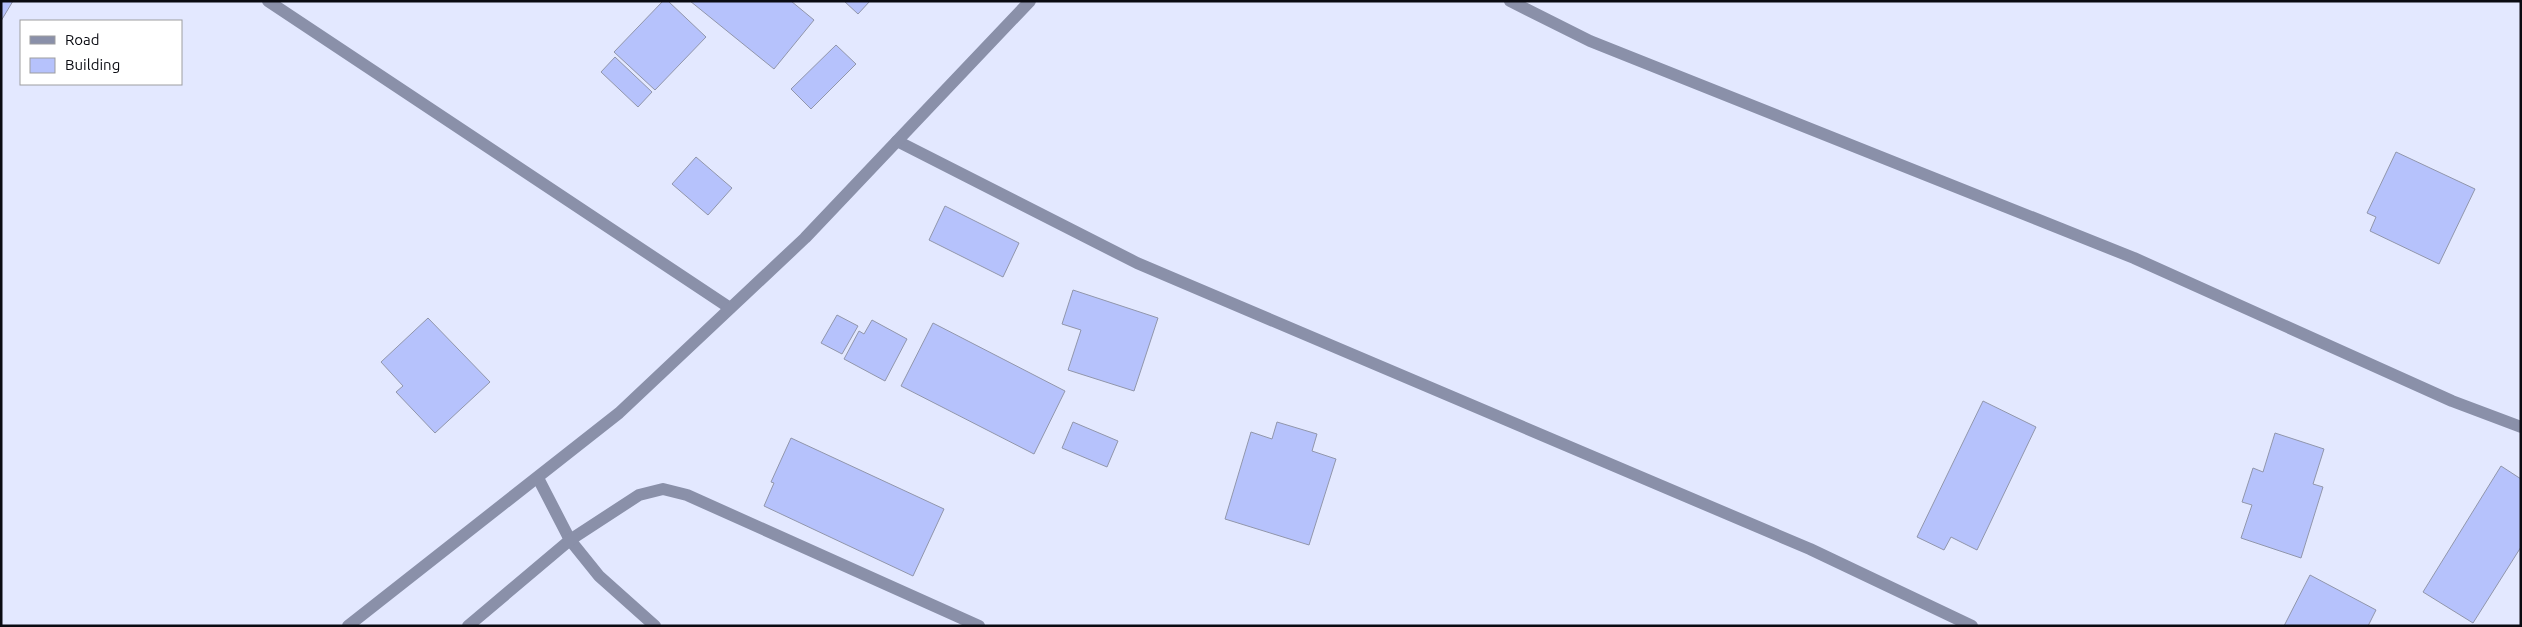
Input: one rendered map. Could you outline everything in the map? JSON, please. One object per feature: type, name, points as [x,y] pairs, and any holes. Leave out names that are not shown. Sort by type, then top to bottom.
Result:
[{"type":"street","points":[[268,1],[730,308]]},
{"type":"street","points":[[348,626],[538,478],[619,412],[805,238],[1030,1]]},
{"type":"street","points":[[1510,1],[1590,41],[2134,258],[2452,402],[2521,427]]},
{"type":"street","points":[[897,142],[1137,263],[1801,545],[1972,626]]},
{"type":"street","points":[[538,478],[570,540],[599,576],[655,626]]},
{"type":"street","points":[[468,626],[570,540],[639,495],[663,489],[687,495],[979,626]]},
{"type":"building","points":[[1,1],[13,1],[1,21]]},
{"type":"building","points":[[663,1],[668,1],[706,37],[655,90],[614,52]]},
{"type":"building","points":[[690,1],[791,1],[814,20],[774,69]]},
{"type":"building","points":[[844,1],[870,1],[858,14]]},
{"type":"building","points":[[836,45],[856,64],[811,109],[791,89]]},
{"type":"building","points":[[615,57],[652,92],[638,107],[601,72]]},
{"type":"building","points":[[2396,152],[2475,189],[2439,264],[2370,231],[2376,217],[2367,213]]},
{"type":"building","points":[[696,157],[732,188],[708,215],[672,184]]},
{"type":"building","points":[[945,206],[1019,243],[1003,277],[929,240]]},
{"type":"building","points":[[1073,290],[1158,318],[1134,391],[1068,370],[1081,330],[1062,324]]},
{"type":"building","points":[[837,315],[858,326],[842,354],[821,343]]},
{"type":"building","points":[[428,318],[490,382],[435,433],[396,392],[403,386],[381,362]]},
{"type":"building","points":[[872,320],[907,339],[885,381],[844,359],[859,331],[864,334]]},
{"type":"building","points":[[933,323],[1065,391],[1034,454],[901,386]]},
{"type":"building","points":[[1983,401],[2036,427],[1977,550],[1951,537],[1944,550],[1917,537]]},
{"type":"building","points":[[1073,422],[1118,441],[1107,467],[1062,448]]},
{"type":"building","points":[[1277,422],[1317,434],[1312,451],[1336,459],[1309,545],[1225,519],[1251,432],[1272,439]]},
{"type":"building","points":[[2275,433],[2324,449],[2313,484],[2323,487],[2301,558],[2241,538],[2252,505],[2242,502],[2253,468],[2263,472]]},
{"type":"building","points":[[791,438],[944,509],[913,576],[764,506],[774,483],[771,482]]},
{"type":"building","points":[[2501,466],[2521,479],[2521,547],[2473,623],[2423,592]]},
{"type":"building","points":[[2310,575],[2376,610],[2368,626],[2284,626]]}]
